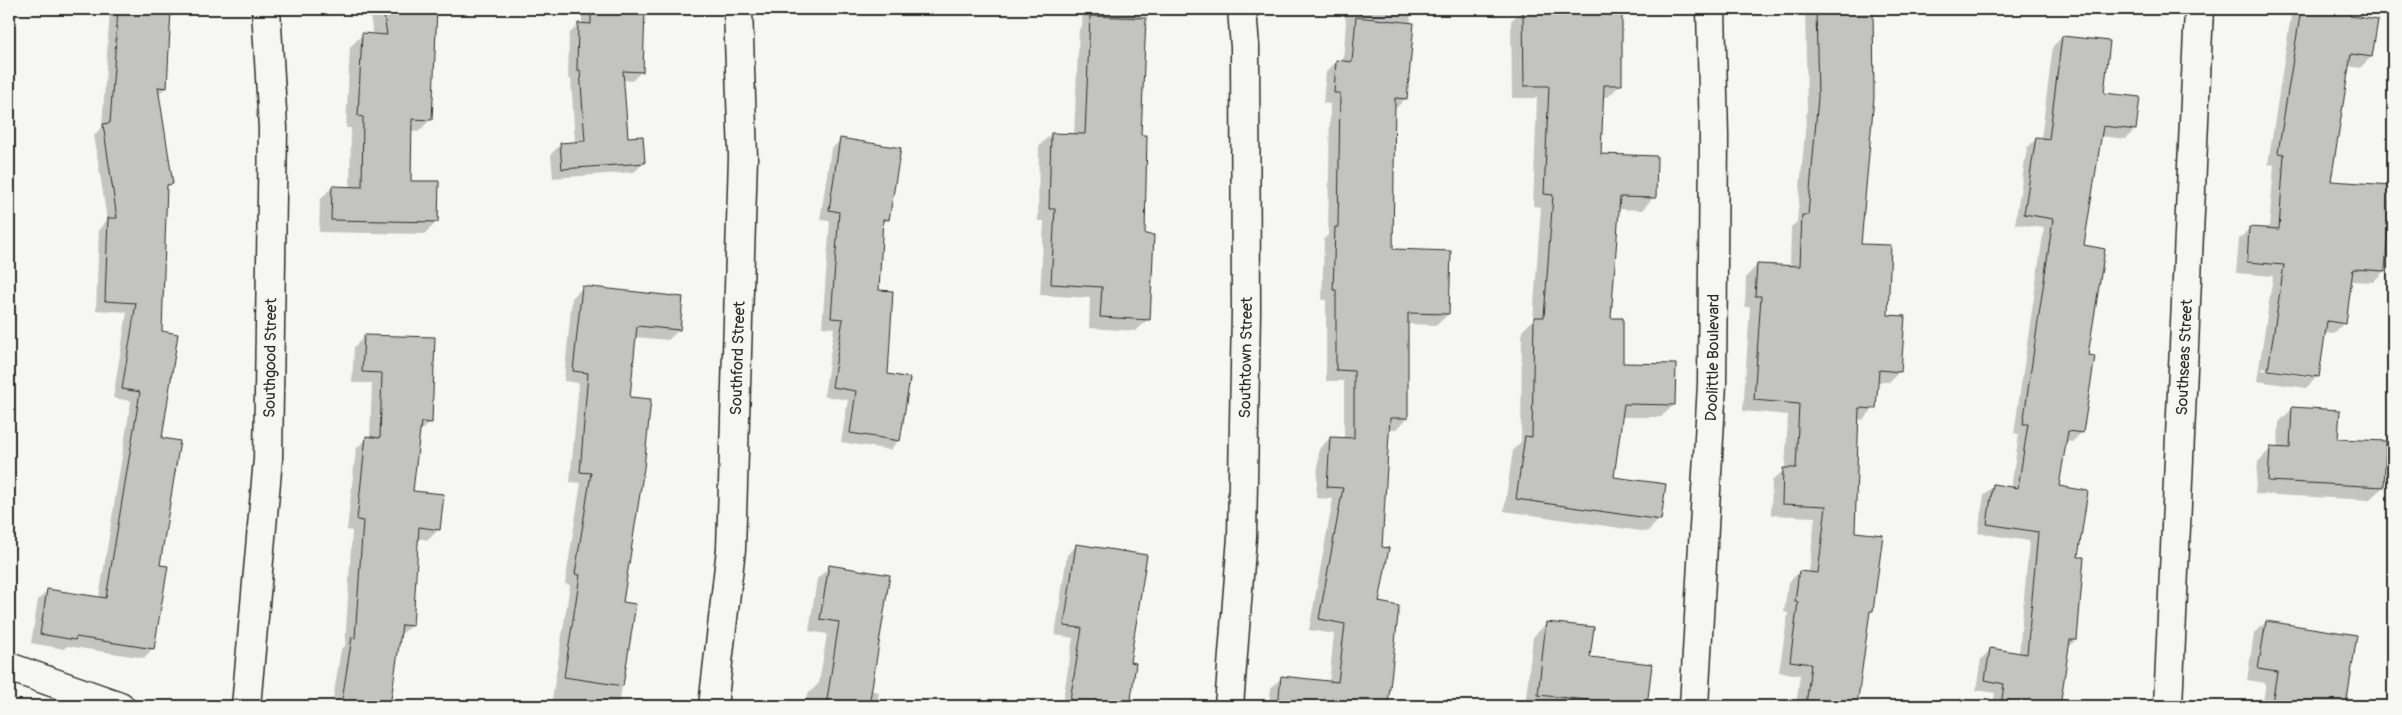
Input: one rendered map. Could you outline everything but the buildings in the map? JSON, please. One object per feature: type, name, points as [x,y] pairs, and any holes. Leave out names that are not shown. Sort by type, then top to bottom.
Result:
[{"type":"street","name":"Southgood Street","points":[[246,706],[268,459],[273,128],[266,9]]},
{"type":"street","name":"Southford Street","points":[[713,706],[731,549],[743,157],[738,9]]},
{"type":"street","name":"Southtown Street","points":[[1229,706],[1242,528],[1246,311],[1245,47],[1242,9]]},
{"type":"street","name":"Doolittle Boulevard","points":[[1694,706],[1712,384],[1714,137],[1711,9]]},
{"type":"street","name":"Southseas Street","points":[[2168,706],[2199,9]]},
{"type":"street","points":[[9,667],[120,706]]}]
